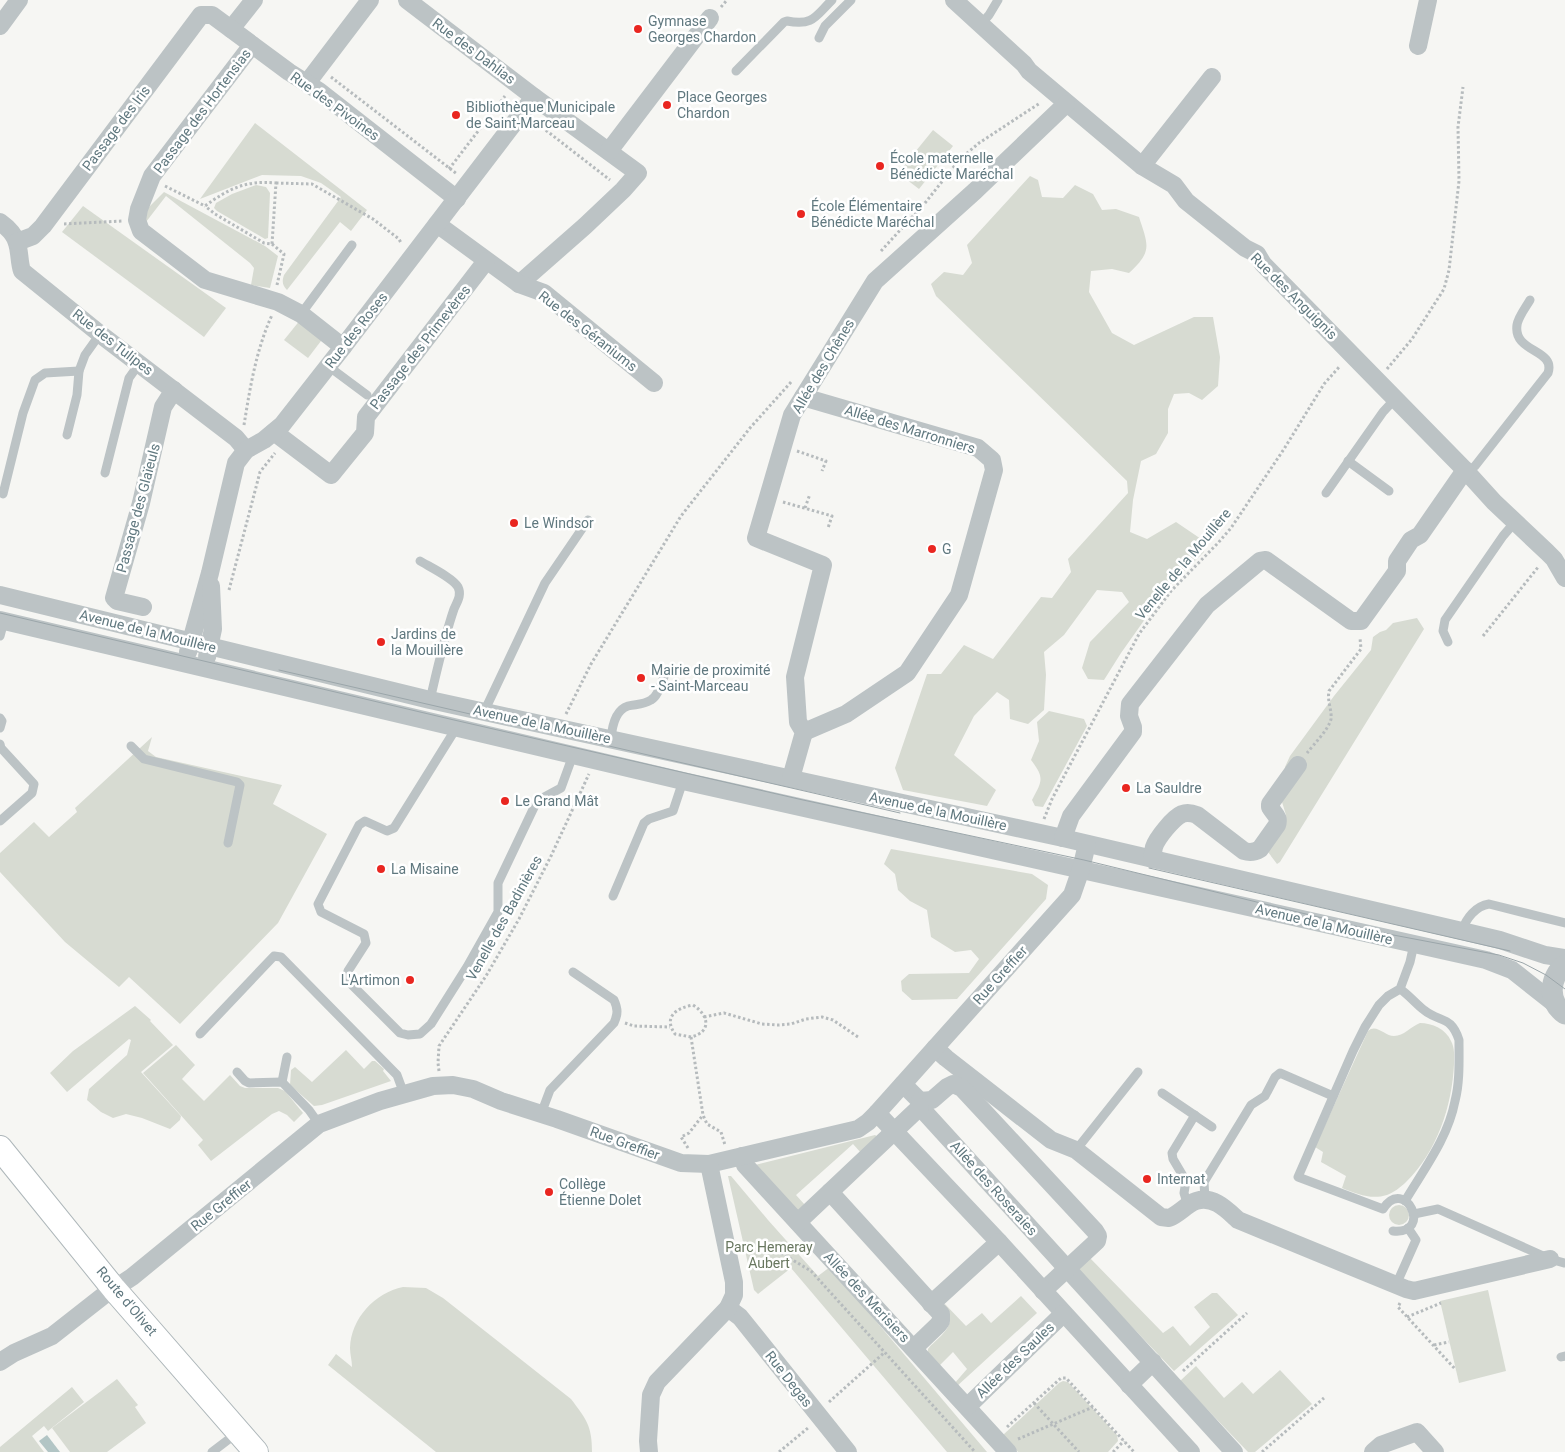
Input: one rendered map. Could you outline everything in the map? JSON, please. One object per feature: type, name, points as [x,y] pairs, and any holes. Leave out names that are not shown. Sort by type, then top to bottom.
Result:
[{"type":"main road","name":"Route d'Olivet","points":[[0,1148],[114,1289],[256,1452]]},
{"type":"street","points":[[0,26],[20,0]]},
{"type":"street","points":[[231,29],[254,0]]},
{"type":"street","points":[[307,83],[370,0]]},
{"type":"street","name":"Rue des Dahlias","points":[[407,0],[534,97],[638,172]]},
{"type":"street","name":"Rue des Anguignis","points":[[954,0],[1066,104],[1142,166],[1174,185],[1186,201],[1245,248],[1257,254],[1263,264],[1494,502],[1554,559],[1565,578]]},
{"type":"street","points":[[1418,46],[1428,0]]},
{"type":"street","name":"Passage des Iris","points":[[17,242],[33,236],[43,226],[201,15],[212,15]]},
{"type":"street","name":"Rue des Pivoines","points":[[212,15],[288,72],[319,91],[457,199]]},
{"type":"street","points":[[609,151],[710,18]]},
{"type":"street","name":"Passage des Hortensias","points":[[137,220],[139,209],[151,179],[252,45]]},
{"type":"street","points":[[1142,166],[1212,77]]},
{"type":"street","name":"Rue des Roses","points":[[246,450],[264,440],[280,437],[282,425],[534,97]]},
{"type":"street","name":"Allée des Chênes","points":[[804,732],[798,722],[795,677],[823,564],[756,538],[792,415],[874,281],[975,191],[1066,104]]},
{"type":"street","name":"Rue des Géraniums","points":[[519,284],[585,226],[623,190],[638,172]]},
{"type":"street","points":[[137,220],[141,231],[205,280],[276,302],[301,314],[343,347]]},
{"type":"street","points":[[0,222],[8,228],[17,242]]},
{"type":"street","name":"Rue des Géraniums","points":[[437,224],[519,284],[544,293],[654,384]]},
{"type":"street","name":"Rue des Tulipes","points":[[17,242],[22,271],[100,334],[236,438],[246,450]]},
{"type":"street","name":"Passage des Primevères","points":[[280,437],[331,475],[366,433],[366,417],[486,261]]},
{"type":"street","name":"Passage des Glaïeuls","points":[[143,607],[117,601],[114,598],[141,503],[164,407],[174,390]]},
{"type":"street","name":"Allée des Marronniers","points":[[803,397],[978,448],[992,460],[994,470],[960,596],[907,673],[846,714],[804,732]]},
{"type":"street","points":[[186,664],[210,574],[236,463],[246,450]]},
{"type":"street","points":[[1063,838],[1071,816],[1132,732],[1133,727],[1128,716],[1130,704],[1207,605],[1260,561],[1266,560],[1351,621],[1357,622],[1363,619],[1397,571],[1397,561],[1411,540],[1420,535],[1466,471]]},
{"type":"street","points":[[208,669],[213,647],[210,574]]},
{"type":"street","name":"Avenue de la Mouillère","points":[[0,595],[430,700],[1063,838],[1500,940],[1545,955],[1565,958]]},
{"type":"street","name":"Avenue de la Mouillère","points":[[1,626],[186,664],[683,781],[1486,960],[1512,970],[1560,1009]]},
{"type":"street","points":[[791,778],[804,732]]},
{"type":"street","points":[[1152,859],[1154,847],[1160,837],[1177,817],[1191,813],[1197,815],[1244,851],[1249,853],[1257,851],[1279,821],[1270,804],[1298,766]]},
{"type":"street","points":[[1081,869],[1087,844]]},
{"type":"street","name":"Rue Greffier","points":[[0,1362],[14,1353],[52,1336],[103,1296],[132,1278],[318,1124],[380,1100],[433,1086],[454,1085],[473,1089],[501,1101],[681,1163],[709,1164],[858,1129],[877,1113],[1072,895],[1081,869]]},
{"type":"street","points":[[1560,1009],[1552,993],[1553,980],[1565,965]]},
{"type":"street","points":[[936,1048],[946,1058],[1051,1140],[1076,1150],[1160,1217],[1170,1218],[1196,1201],[1204,1200],[1221,1204],[1238,1220],[1414,1291],[1561,1263]]},
{"type":"street","name":"Allée des Roseraies","points":[[903,1084],[1234,1452]]},
{"type":"street","points":[[798,1222],[895,1131],[920,1104],[932,1100],[947,1086],[953,1084],[962,1088],[1098,1236],[1097,1241],[1043,1291]]},
{"type":"street","points":[[877,1113],[1190,1452]]},
{"type":"street","name":"Allée des Merisiers","points":[[742,1156],[745,1165],[997,1437],[1008,1452]]},
{"type":"street","points":[[649,1452],[651,1395],[658,1382],[728,1308],[734,1295],[734,1282],[709,1164]]},
{"type":"street","name":"Allée des Merisiers","points":[[830,1192],[941,1314],[938,1325],[914,1348]]},
{"type":"street","points":[[931,1304],[998,1242]]},
{"type":"street","name":"Rue Degas","points":[[728,1308],[740,1317],[848,1452]]},
{"type":"street","name":"Allée des Saules","points":[[968,1406],[1063,1314]]},
{"type":"street","points":[[1129,1385],[1153,1362]]},
{"type":"street","points":[[1373,1452],[1380,1445],[1417,1432],[1435,1452]]},
{"type":"lane","points":[[736,71],[784,22],[806,23],[812,20],[832,0]]},
{"type":"lane","points":[[819,38],[825,26],[851,0]]},
{"type":"lane","points":[[981,24],[998,0]]},
{"type":"lane","points":[[301,314],[352,245]]},
{"type":"lane","points":[[1466,471],[1475,466],[1550,368],[1549,362],[1526,346],[1520,340],[1517,332],[1517,324],[1530,300]]},
{"type":"lane","points":[[67,435],[77,395],[79,371],[86,351],[100,334]]},
{"type":"lane","points":[[105,474],[130,378],[139,364]]},
{"type":"lane","points":[[328,366],[367,395]]},
{"type":"lane","points":[[3,494],[23,413],[35,380],[45,373],[79,371]]},
{"type":"lane","points":[[1326,493],[1383,412],[1395,399]]},
{"type":"lane","points":[[1348,461],[1389,491]]},
{"type":"lane","points":[[484,712],[545,583],[588,520]]},
{"type":"lane","points":[[1448,642],[1443,630],[1445,620],[1503,536],[1515,522]]},
{"type":"lane","points":[[420,561],[454,583],[459,589],[460,596],[451,618],[430,700]]},
{"type":"lane","points":[[611,739],[615,719],[622,709],[651,700],[656,695],[664,677]]},
{"type":"lane","points":[[0,718],[2,721],[0,728]]},
{"type":"lane","points":[[455,726],[455,730],[394,828],[387,831],[365,821],[358,825],[318,904],[321,912],[364,934],[366,943],[348,971],[346,979],[400,1033],[408,1035],[420,1034],[431,1024],[467,967],[498,912],[498,883],[537,802],[560,788],[573,755]]},
{"type":"lane","points":[[0,744],[1,748],[34,784],[32,793],[0,821]]},
{"type":"lane","points":[[131,746],[144,759],[237,782],[240,785],[228,843]]},
{"type":"lane","points":[[613,896],[644,823],[649,819],[673,811],[683,781]]},
{"type":"lane","points":[[1462,931],[1468,918],[1483,905],[1489,904],[1565,923]]},
{"type":"lane","points":[[1393,1231],[1408,1228],[1414,1219],[1413,1208],[1406,1201],[1395,1199],[1386,1204],[1383,1209],[1298,1177],[1369,1019],[1388,996],[1400,989],[1410,962],[1414,944]]},
{"type":"lane","points":[[200,1034],[274,956],[282,957],[397,1074],[404,1094]]},
{"type":"lane","points":[[541,1114],[550,1090],[614,1023],[618,1015],[618,1008],[614,1000],[573,972]]},
{"type":"lane","points":[[1400,989],[1412,997],[1428,1013],[1448,1021],[1460,1040],[1456,1101],[1451,1117],[1439,1146],[1406,1201]]},
{"type":"lane","points":[[282,1082],[286,1057]]},
{"type":"lane","points":[[237,1072],[249,1083],[282,1082],[309,1110],[318,1124]]},
{"type":"lane","points":[[1076,1150],[1138,1072]]},
{"type":"lane","points":[[1204,1200],[1204,1182],[1251,1105],[1265,1096],[1275,1077],[1280,1073],[1333,1096]]},
{"type":"lane","points":[[1162,1092],[1212,1127]]},
{"type":"lane","points":[[1188,1206],[1184,1193],[1186,1181],[1173,1159],[1172,1153],[1195,1115]]},
{"type":"lane","points":[[1414,1214],[1438,1209],[1561,1263]]},
{"type":"lane","points":[[1401,1287],[1416,1240],[1408,1228]]},
{"type":"lane","points":[[212,1452],[239,1432]]},
{"type":"path","points":[[319,67],[469,183]]},
{"type":"path","points":[[1378,382],[1412,339],[1444,288],[1449,270],[1459,181],[1458,127],[1463,87]]},
{"type":"path","points":[[449,169],[505,96]]},
{"type":"path","points":[[522,112],[623,190]]},
{"type":"path","points":[[151,179],[205,206],[215,214],[264,242],[272,244],[284,254],[276,302],[265,330],[252,376],[244,426],[240,432]]},
{"type":"path","points":[[205,206],[224,192],[247,184],[262,182],[312,184],[373,219],[399,239]]},
{"type":"path","points":[[272,244],[276,183]]},
{"type":"path","points":[[63,224],[137,220]]},
{"type":"path","name":"Venelle de la Mouillère","points":[[1043,821],[1052,799],[1139,634],[1171,591],[1231,528],[1284,449],[1324,384],[1344,362]]},
{"type":"path","points":[[228,592],[260,472],[280,437]]},
{"type":"path","points":[[782,446],[826,461],[822,471]]},
{"type":"path","points":[[805,508],[810,494]]},
{"type":"path","points":[[768,497],[832,516],[828,528]]},
{"type":"path","points":[[1482,636],[1543,562]]},
{"type":"path","points":[[1298,766],[1329,725],[1331,718],[1329,691],[1361,649],[1357,622]]},
{"type":"path","name":"Venelle des Badinières","points":[[442,1086],[438,1063],[439,1046],[486,976],[519,919],[596,760]]},
{"type":"path","points":[[693,1005],[699,1009],[704,1017],[705,1026],[700,1035],[691,1037],[675,1034],[670,1027],[672,1015],[685,1006],[693,1005]]},
{"type":"path","points":[[704,1017],[724,1013],[762,1024],[778,1025],[822,1017],[833,1020],[858,1037]]},
{"type":"path","points":[[615,1020],[634,1026],[670,1027]]},
{"type":"path","points":[[691,1037],[703,1115],[707,1124],[721,1132],[726,1148]]},
{"type":"path","points":[[692,1155],[681,1137],[689,1132],[703,1115]]},
{"type":"path","points":[[725,1240],[781,1253],[811,1271],[975,1452]]},
{"type":"path","points":[[1401,1287],[1398,1307],[1456,1370]]},
{"type":"path","points":[[1407,1317],[1440,1303]]},
{"type":"path","points":[[1171,1381],[1247,1313]]},
{"type":"path","points":[[1433,1346],[1450,1342]]},
{"type":"path","points":[[779,1452],[885,1352]]},
{"type":"path","points":[[1093,1407],[1006,1444],[997,1437],[1061,1378],[1066,1378],[1093,1407],[1134,1452]]},
{"type":"path","points":[[1262,1452],[1324,1398]]},
{"type":"path","points":[[1034,1403],[1078,1452]]},
{"type":"path","points":[[1113,1452],[1124,1441]]},
{"type":"green space","points":[[255,123],[367,210],[351,231],[340,222],[287,290],[283,283],[284,275],[341,197],[321,183],[301,176],[262,175],[200,199]]},
{"type":"green space","points":[[933,130],[953,146],[919,189],[898,173]]},
{"type":"green space","points":[[1030,176],[1038,180],[1042,197],[1063,198],[1075,185],[1093,194],[1102,210],[1116,209],[1139,217],[1145,234],[1146,247],[1142,259],[1137,265],[1129,273],[1112,269],[1091,271],[1089,292],[1112,333],[1134,345],[1194,317],[1213,317],[1220,357],[1218,386],[1202,400],[1189,393],[1174,394],[1168,409],[1168,433],[1156,454],[1141,461],[1133,500],[1130,532],[1147,539],[1176,522],[1204,541],[1204,552],[1167,588],[1104,680],[1088,679],[1082,668],[1090,642],[1129,602],[1122,592],[1097,590],[1064,635],[1044,652],[1046,675],[1044,710],[1028,724],[1010,719],[1009,700],[997,692],[974,716],[954,755],[996,790],[987,806],[903,790],[895,768],[927,674],[941,674],[964,645],[993,659],[1041,597],[1052,598],[1071,572],[1068,559],[1128,493],[1127,481],[936,296],[931,284],[944,272],[963,275],[972,263],[967,245]]},
{"type":"green space","points":[[256,185],[266,187],[270,193],[268,238],[265,239],[214,208],[216,203],[232,194]]},
{"type":"green space","points":[[164,192],[265,246],[278,256],[270,288],[251,285],[254,268],[250,263],[166,196],[146,222],[144,216],[148,208]]},
{"type":"green space","points":[[83,206],[226,308],[204,337],[62,232]]},
{"type":"green space","points":[[301,319],[324,337],[308,358],[284,340]]},
{"type":"green space","points":[[1417,618],[1424,629],[1277,864],[1268,852],[1286,815],[1282,802],[1285,767],[1290,756],[1371,650],[1373,637],[1386,630],[1393,623]]},
{"type":"green space","points":[[1049,711],[1084,719],[1087,726],[1043,807],[1035,806],[1032,800],[1040,784],[1040,776],[1031,760],[1039,741],[1037,722]]},
{"type":"green space","points":[[152,737],[148,751],[156,757],[282,785],[273,804],[327,834],[278,923],[180,1024],[129,977],[119,987],[65,942],[0,872],[0,853],[34,822],[49,837],[77,812],[75,808]]},
{"type":"green space","points":[[891,849],[1032,874],[1048,885],[1046,899],[957,999],[912,1000],[902,991],[901,981],[909,974],[969,973],[979,959],[971,950],[955,952],[931,937],[927,910],[910,901],[898,890],[895,874],[884,864]]},
{"type":"green space","points":[[135,1006],[151,1020],[173,1045],[141,1072],[181,1116],[180,1120],[170,1129],[126,1114],[113,1118],[101,1112],[87,1100],[89,1089],[127,1055],[131,1040],[129,1039],[67,1092],[50,1073],[73,1051]]},
{"type":"green space","points":[[1420,1023],[1429,1024],[1446,1033],[1454,1049],[1453,1080],[1450,1096],[1441,1128],[1434,1143],[1417,1170],[1402,1186],[1389,1194],[1370,1197],[1342,1188],[1346,1176],[1321,1162],[1323,1152],[1315,1147],[1368,1031],[1374,1028],[1398,1036]]},
{"type":"green space","points":[[176,1045],[195,1065],[182,1079],[204,1101],[230,1075],[240,1086],[245,1088],[278,1088],[285,1091],[303,1113],[294,1122],[287,1115],[279,1111],[272,1114],[211,1161],[198,1145],[203,1140],[143,1073]]},
{"type":"green space","points":[[346,1050],[364,1069],[372,1061],[375,1061],[384,1069],[383,1071],[391,1081],[322,1105],[314,1106],[290,1085],[291,1070],[295,1067],[312,1082]]},
{"type":"green space","points":[[875,1135],[878,1137],[862,1154],[853,1144],[796,1195],[805,1205],[799,1210],[795,1210],[755,1165]]},
{"type":"green space","name":"Parc Hemeray Aubert","points":[[728,1176],[731,1176],[818,1276],[830,1267],[987,1452],[947,1452],[791,1268],[758,1294],[754,1290]]},
{"type":"green space","points":[[1399,1205],[1406,1208],[1409,1215],[1406,1222],[1399,1225],[1392,1222],[1389,1215],[1392,1208]]},
{"type":"green space","points":[[1089,1257],[1163,1333],[1173,1326],[1190,1346],[1210,1327],[1194,1307],[1212,1293],[1217,1293],[1238,1315],[1174,1371],[1079,1271],[1080,1266]]},
{"type":"green space","points":[[403,1287],[426,1288],[443,1298],[571,1399],[587,1423],[591,1435],[592,1452],[436,1452],[328,1365],[336,1354],[352,1367],[351,1337],[360,1317],[374,1301],[393,1290]]},
{"type":"green space","points":[[1488,1290],[1506,1371],[1459,1383],[1440,1301]]},
{"type":"green space","points":[[1021,1296],[1037,1313],[956,1387],[954,1384],[967,1369],[953,1352],[939,1366],[928,1353],[928,1349],[946,1331],[950,1322],[949,1313],[943,1302],[966,1326],[982,1313],[991,1323]]},
{"type":"green space","points":[[1196,1366],[1224,1398],[1242,1382],[1253,1394],[1280,1370],[1312,1404],[1255,1452],[1248,1452],[1180,1381]]},
{"type":"green space","points":[[117,1379],[138,1405],[135,1407],[146,1423],[107,1452],[70,1452],[52,1428]]},
{"type":"green space","points":[[1063,1381],[1068,1382],[1117,1435],[1118,1441],[1108,1452],[1018,1452],[1003,1435]]},
{"type":"green space","points":[[72,1387],[84,1402],[48,1431],[44,1426],[32,1436],[44,1452],[0,1452],[0,1447]]},
{"type":"shaded area","points":[[47,1435],[60,1452],[48,1452],[39,1441]]},
{"type":"tram line","points":[[0,613],[803,800],[1084,860],[1388,934],[1499,955],[1523,963],[1546,975],[1565,989]]},
{"type":"tram line","points":[[279,670],[900,813]]},
{"type":"tram line","points":[[1149,868],[1510,951]]},
{"type":"place","name":"Gymnase Georges Chardon","points":[[638,29]]},
{"type":"place","name":"Place Georges Chardon","points":[[667,105]]},
{"type":"place","name":"Bibliothèque Municipale de Saint-Marceau","points":[[456,115]]},
{"type":"place","name":"École maternelle Bénédicte Maréchal","points":[[880,166]]},
{"type":"place","name":"École Élémentaire Bénédicte Maréchal","points":[[801,214]]},
{"type":"place","name":"Le Windsor","points":[[514,523]]},
{"type":"place","name":"G","points":[[932,549]]},
{"type":"place","name":"Jardins de la Mouillère","points":[[381,642]]},
{"type":"place","name":"Mairie de proximité - Saint-Marceau","points":[[641,678]]},
{"type":"place","name":"La Sauldre","points":[[1126,788]]},
{"type":"place","name":"Le Grand Mât","points":[[505,801]]},
{"type":"place","name":"La Misaine","points":[[381,869]]},
{"type":"place","name":"L'Artimon","points":[[410,980]]},
{"type":"place","name":"Internat","points":[[1147,1179]]},
{"type":"place","name":"Collège Étienne Dolet","points":[[549,1192]]}]
